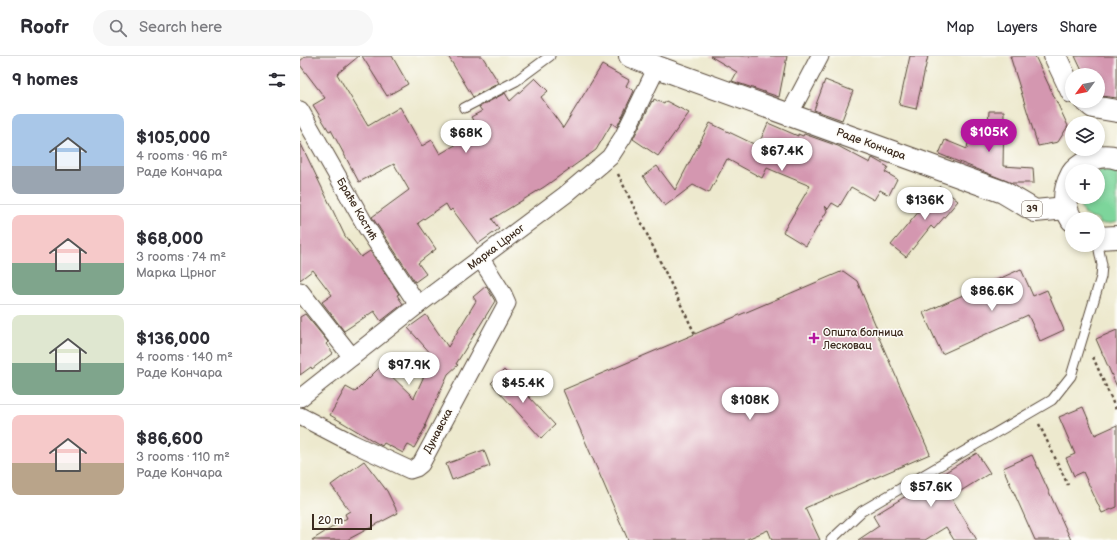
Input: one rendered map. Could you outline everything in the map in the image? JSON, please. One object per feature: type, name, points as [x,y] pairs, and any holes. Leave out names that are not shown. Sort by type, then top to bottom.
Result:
[{"type":"main road","name":"Раде Кончара","points":[[630,56],[1003,192],[1035,211],[1065,214]]},
{"type":"main road","points":[[1055,56],[1065,77]]},
{"type":"main road","points":[[1098,108],[1117,112]]},
{"type":"main road","points":[[1081,164],[1092,158],[1110,152]]},
{"type":"street","points":[[789,114],[820,56]]},
{"type":"street","name":"Марка Црног","points":[[300,398],[418,305],[590,176],[610,157],[623,137],[657,67]]},
{"type":"street","name":"Браће Костић","points":[[300,110],[367,228],[418,305]]},
{"type":"street","name":"Дунавска","points":[[300,416],[352,444],[410,470],[421,464],[506,303],[503,294],[481,258]]},
{"type":"street","points":[[300,291],[352,357]]},
{"type":"lane","points":[[464,108],[516,81],[550,56]]},
{"type":"lane","points":[[831,540],[862,511],[1052,400],[1071,376],[1082,335],[1101,276],[1102,265],[1109,241]]},
{"type":"path","points":[[610,157],[695,334]]},
{"type":"path","points":[[1082,335],[1117,412]]},
{"type":"path","points":[[1033,411],[1068,485]]},
{"type":"green space","points":[[1105,170],[1117,173],[1117,222],[1108,224],[1105,224],[1105,212],[1083,212],[1080,204],[1105,204]]},
{"type":"building","points":[[306,56],[359,56],[337,74],[368,126],[400,107],[422,146],[432,140],[440,154],[479,131],[471,117],[482,111],[479,107],[505,93],[510,101],[535,78],[548,91],[541,97],[563,128],[602,65],[629,80],[626,86],[634,91],[617,127],[612,123],[596,150],[544,187],[492,219],[499,229],[478,244],[452,209],[450,211],[446,204],[418,223],[436,249],[418,263],[426,274],[415,282],[372,217],[409,190],[394,164],[359,182],[331,130],[329,131],[313,105],[325,98],[300,65],[300,61]]},
{"type":"building","points":[[362,56],[392,56],[408,84],[387,96]]},
{"type":"building","points":[[448,56],[482,56],[499,83],[473,97]]},
{"type":"building","points":[[710,56],[787,56],[779,97],[732,81],[737,72]]},
{"type":"building","points":[[910,56],[928,56],[916,109],[899,105]]},
{"type":"building","points":[[1010,56],[1035,56],[1065,120],[1065,131],[1058,142],[1038,146]]},
{"type":"building","points":[[1075,56],[1117,56],[1117,98],[1105,96],[1105,68],[1081,68]]},
{"type":"building","points":[[825,80],[853,91],[842,120],[814,110]]},
{"type":"building","points":[[654,99],[664,104],[666,101],[689,113],[658,156],[633,139]]},
{"type":"building","points":[[989,111],[1004,111],[1003,166],[1033,168],[1034,183],[1012,183],[939,154],[945,140],[967,149],[969,136],[987,138]]},
{"type":"building","points":[[710,123],[758,146],[768,123],[798,136],[798,134],[803,136],[804,134],[838,146],[870,163],[872,158],[888,167],[885,172],[897,179],[889,195],[880,190],[874,200],[851,187],[839,207],[832,203],[828,209],[825,206],[827,211],[806,246],[783,232],[810,186],[767,168],[762,178],[727,159],[709,193],[693,185],[665,206],[643,176],[657,166],[675,190]]},
{"type":"building","points":[[300,142],[345,236],[361,257],[370,251],[399,294],[397,295],[403,304],[381,321],[374,311],[344,331],[322,302],[332,295],[313,270],[300,280]]},
{"type":"building","points":[[940,186],[958,201],[934,229],[931,226],[906,257],[891,245]]},
{"type":"building","points":[[1021,269],[1033,296],[1047,290],[1064,330],[1040,341],[1028,315],[942,354],[923,313]]},
{"type":"building","points":[[843,271],[857,281],[878,331],[876,331],[930,454],[805,508],[820,540],[772,540],[768,530],[745,540],[628,540],[563,390]]},
{"type":"building","points":[[486,286],[495,301],[456,364],[458,365],[448,374],[425,425],[426,426],[414,448],[408,445],[403,453],[384,443],[382,446],[330,415],[346,387],[355,392],[381,366],[414,398],[433,356],[408,328],[426,315],[448,347],[476,301],[473,297]]},
{"type":"building","points":[[305,314],[328,342],[326,344],[333,353],[312,369],[311,367],[300,375],[300,317]]},
{"type":"building","points":[[1117,330],[1117,387],[1096,339]]},
{"type":"building","points":[[504,370],[555,425],[541,438],[491,383]]},
{"type":"building","points":[[1083,407],[1095,435],[1117,425],[1117,507],[1102,513],[1083,472],[1074,476],[1066,458],[1075,454],[1059,417]]},
{"type":"building","points":[[484,450],[490,466],[452,480],[446,464]]},
{"type":"building","points":[[977,453],[990,473],[951,497],[977,540],[954,540],[946,527],[925,540],[858,540],[879,526],[873,516]]},
{"type":"building","points":[[1032,455],[1071,540],[1035,540],[1003,468]]},
{"type":"building","points":[[364,461],[387,491],[398,513],[347,540],[312,540],[347,518],[345,514],[350,511],[331,485]]},
{"type":"place","name":"Општа болница Лесковац","points":[[814,338]]}]
